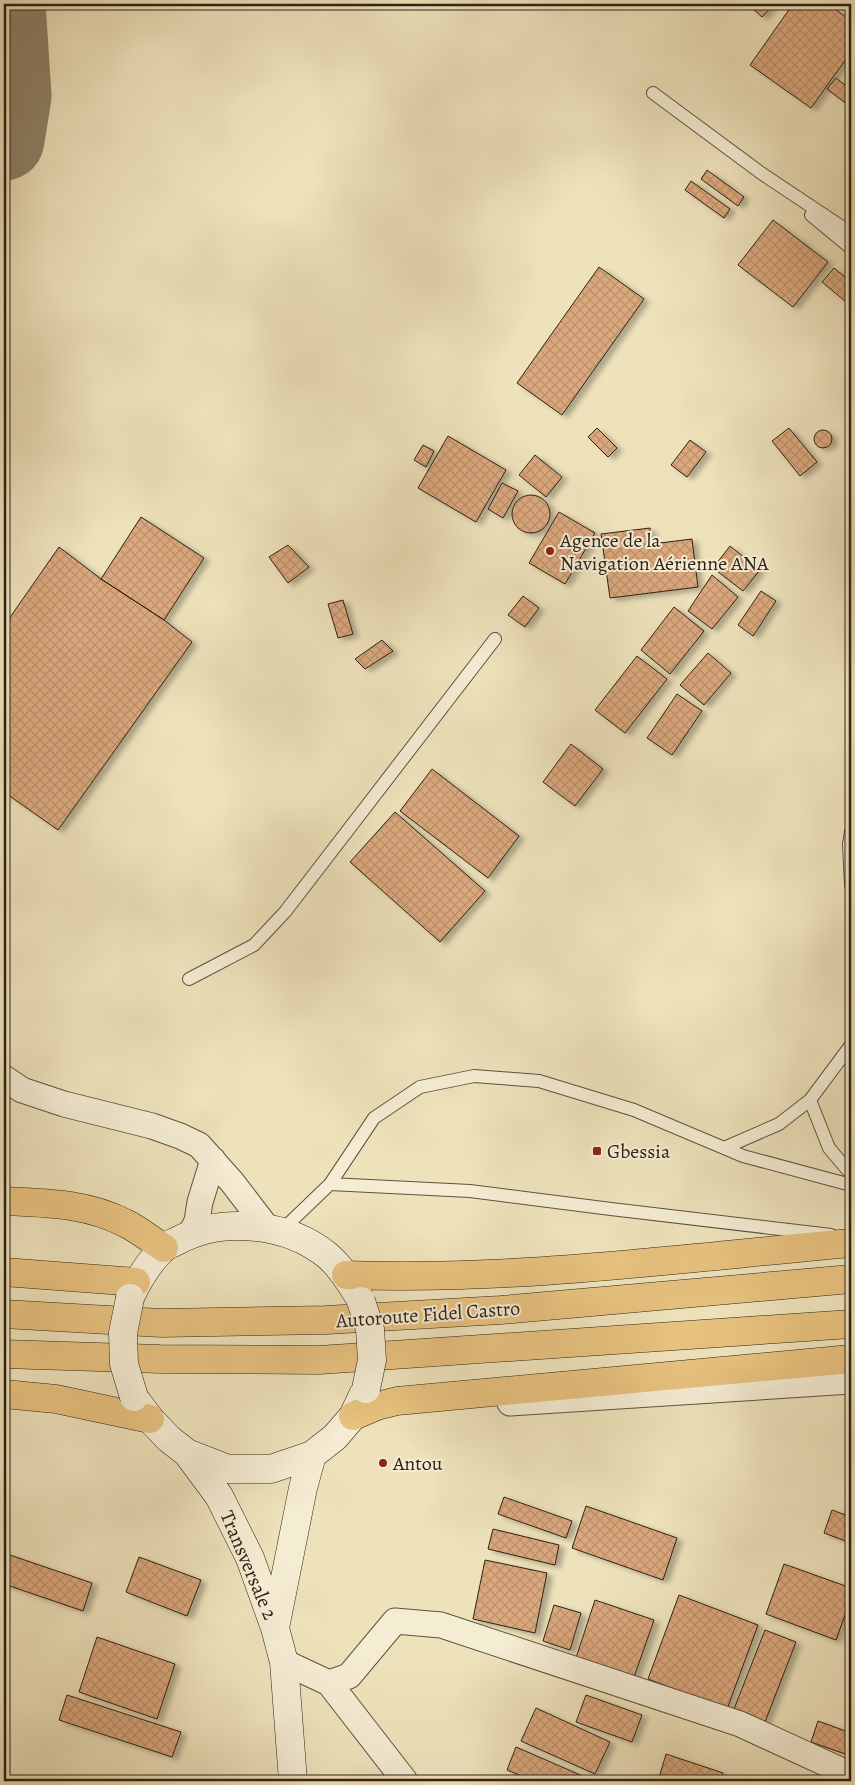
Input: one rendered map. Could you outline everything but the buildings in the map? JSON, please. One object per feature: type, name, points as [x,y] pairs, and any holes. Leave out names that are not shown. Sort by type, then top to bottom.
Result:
[{"type":"highway","points":[[4,1201],[58,1203],[98,1212],[125,1223],[164,1248]]},
{"type":"highway","points":[[346,1275],[398,1277],[510,1274],[851,1243]]},
{"type":"highway","points":[[4,1272],[133,1290]]},
{"type":"highway","name":"Autoroute Fidel Castro","points":[[4,1314],[161,1322],[326,1320],[501,1310],[851,1279]]},
{"type":"highway","name":"Autoroute Fidel Castro","points":[[4,1354],[319,1360],[851,1324]]},
{"type":"highway","points":[[360,1406],[377,1406],[397,1402],[851,1359]]},
{"type":"highway","points":[[4,1394],[56,1399],[150,1419]]},
{"type":"main road","points":[[244,1226],[274,1231],[305,1241],[327,1256],[346,1275],[361,1301],[370,1329],[372,1360],[360,1406],[335,1437],[312,1454],[272,1469],[228,1469],[187,1453],[169,1439],[150,1419],[134,1397],[124,1364],[123,1333],[133,1290],[164,1248],[191,1233],[244,1226]]},
{"type":"main road","name":"Transversale 2","points":[[187,1453],[219,1496],[250,1558],[275,1628],[284,1662],[293,1781]]},
{"type":"main road","name":"Transversale 2","points":[[275,1628],[303,1488],[312,1454]]},
{"type":"street","points":[[4,1078],[22,1090],[64,1104],[152,1126],[199,1145],[274,1231]]},
{"type":"street","points":[[191,1233],[197,1221],[200,1202],[213,1160]]},
{"type":"street","points":[[360,1406],[851,1381]]},
{"type":"street","points":[[329,1683],[349,1676],[395,1621],[441,1626],[740,1724],[851,1775]]},
{"type":"street","points":[[284,1662],[329,1683],[406,1781]]},
{"type":"lane","points":[[653,93],[761,173],[851,233]]},
{"type":"lane","points":[[761,173],[851,248]]},
{"type":"lane","points":[[189,979],[254,945],[285,912],[496,640]]},
{"type":"lane","points":[[851,832],[849,844],[851,885]]},
{"type":"lane","points":[[724,1148],[779,1124],[810,1100],[851,1045]]},
{"type":"lane","points":[[274,1231],[330,1184],[374,1118],[420,1087],[474,1076],[540,1081],[634,1110],[743,1156],[851,1185]]},
{"type":"lane","points":[[810,1100],[828,1148],[851,1174]]},
{"type":"lane","points":[[330,1184],[470,1191],[611,1210],[851,1237]]},
{"type":"taxiway","points":[[4,140],[11,96],[5,4]]},
{"type":"place","name":"Agence de la Navigation Aérienne ANA","points":[[550,551]]},
{"type":"place","name":"Gbessia","points":[[597,1151]]},
{"type":"place","name":"Antou","points":[[383,1463]]}]
